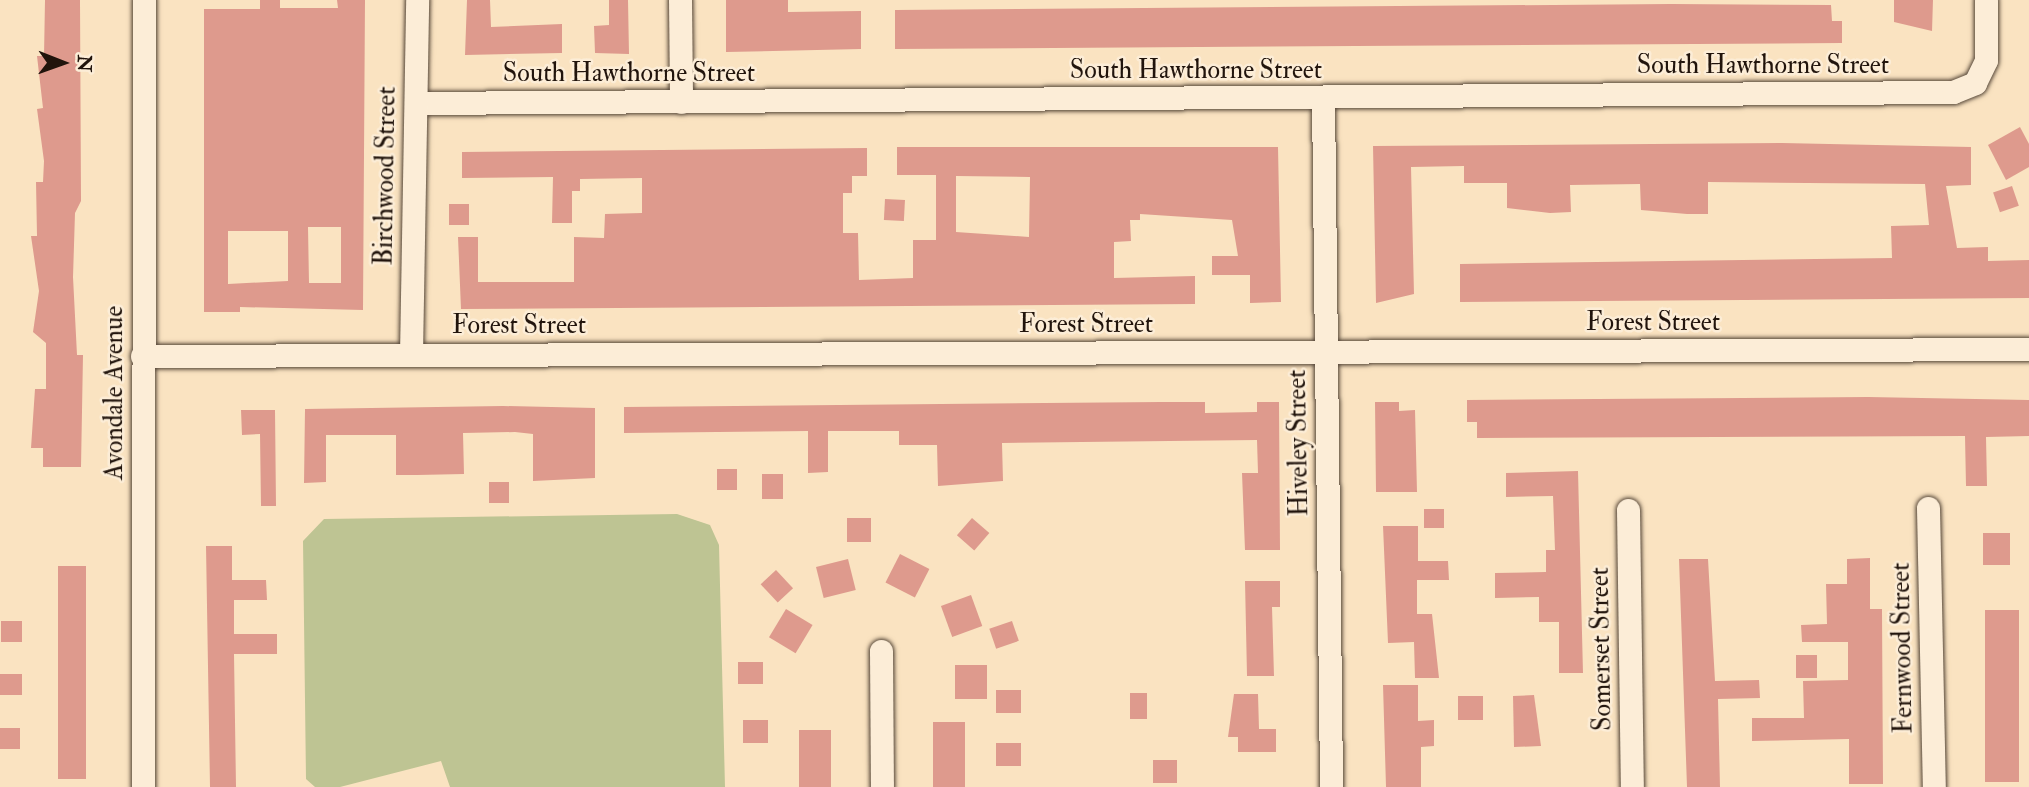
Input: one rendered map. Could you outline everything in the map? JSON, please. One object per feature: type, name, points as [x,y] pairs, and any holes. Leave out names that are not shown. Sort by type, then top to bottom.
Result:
[{"type":"street","name":"Avondale Avenue","points":[[144,0],[144,787]]},
{"type":"street","name":"Birchwood Street","points":[[411,354],[417,0]]},
{"type":"street","points":[[680,0],[681,102]]},
{"type":"street","name":"South Hawthorne Street","points":[[416,103],[1930,93],[1975,83],[1986,60],[1986,0]]},
{"type":"street","name":"Hiveley Street","points":[[1323,98],[1331,787]]},
{"type":"street","name":"Forest Street","points":[[142,356],[2029,349]]},
{"type":"street","name":"Fernwood Street","points":[[1928,508],[1934,787]]},
{"type":"street","name":"Somerset Street","points":[[1628,510],[1632,787]]},
{"type":"street","points":[[881,651],[882,787]]},
{"type":"green space","points":[[677,514],[710,525],[719,545],[725,787],[450,787],[441,761],[340,787],[315,787],[306,779],[303,541],[324,519]]},
{"type":"building","points":[[45,0],[80,0],[81,201],[75,213],[73,277],[77,355],[83,355],[81,467],[43,467],[43,448],[31,448],[35,389],[46,389],[46,343],[33,332],[39,291],[31,236],[37,236],[36,182],[43,182],[44,161],[37,109],[43,108],[37,56],[44,56]]},
{"type":"building","points":[[260,0],[280,0],[280,8],[338,8],[337,0],[365,0],[363,310],[240,307],[240,312],[204,312],[204,9],[260,9]],"holes":[[[308,227],[341,227],[341,283],[309,283]],[[228,231],[288,231],[288,281],[228,284]]]},
{"type":"building","points":[[467,0],[490,0],[491,27],[562,24],[562,53],[465,55]]},
{"type":"building","points":[[609,0],[628,0],[629,54],[595,53],[594,26],[609,25]]},
{"type":"building","points":[[726,0],[788,0],[788,12],[861,11],[861,49],[726,52]]},
{"type":"building","points":[[1894,0],[1933,0],[1932,31],[1894,22]]},
{"type":"building","points":[[1831,5],[1832,21],[1842,21],[1842,43],[895,49],[895,10]]},
{"type":"building","points":[[2020,127],[2029,144],[2029,167],[2006,180],[1988,145]]},
{"type":"building","points":[[1782,143],[1971,147],[1971,185],[1946,186],[1957,248],[1988,247],[1988,261],[2029,260],[2029,298],[1460,302],[1460,264],[1892,258],[1891,226],[1929,225],[1925,184],[1708,182],[1708,214],[1641,210],[1640,184],[1570,185],[1571,212],[1550,213],[1507,208],[1507,183],[1464,183],[1464,166],[1411,167],[1414,294],[1376,303],[1373,146]]},
{"type":"building","points":[[897,147],[1278,147],[1281,302],[1250,303],[1250,275],[1212,275],[1212,256],[1238,256],[1232,220],[1140,214],[1140,220],[1130,220],[1131,241],[1114,242],[1114,278],[1195,276],[1195,304],[461,309],[458,237],[478,237],[478,282],[574,282],[574,237],[604,238],[605,214],[642,213],[642,178],[580,179],[580,191],[572,191],[572,223],[552,223],[553,177],[462,178],[462,152],[867,148],[867,176],[852,176],[852,193],[843,193],[843,233],[858,233],[859,280],[913,278],[913,240],[936,240],[936,175],[897,175]],"holes":[[[956,176],[1030,177],[1029,237],[956,232]]]},
{"type":"building","points":[[2012,186],[2019,206],[2000,212],[1993,193]]},
{"type":"building","points":[[885,199],[905,200],[904,221],[884,220]]},
{"type":"building","points":[[449,204],[469,204],[469,225],[449,225]]},
{"type":"building","points":[[1868,397],[2029,400],[2029,436],[1986,437],[1987,486],[1966,486],[1965,436],[1477,438],[1477,422],[1467,422],[1467,400]]},
{"type":"building","points":[[1205,402],[1205,413],[1257,412],[1257,402],[1279,402],[1280,550],[1245,550],[1242,473],[1258,473],[1257,440],[1002,443],[1003,481],[938,486],[937,445],[899,445],[899,431],[828,431],[828,472],[808,473],[808,431],[624,433],[624,407]]},
{"type":"building","points":[[1375,402],[1399,402],[1399,411],[1415,410],[1417,492],[1376,492]]},
{"type":"building","points":[[503,406],[595,408],[595,478],[533,481],[533,434],[463,433],[464,474],[417,475],[396,475],[396,435],[326,435],[326,482],[304,483],[305,409]]},
{"type":"building","points":[[241,410],[275,410],[276,506],[261,506],[260,434],[242,435]]},
{"type":"building","points":[[717,469],[737,469],[737,490],[717,490]]},
{"type":"building","points":[[1578,471],[1583,673],[1559,673],[1559,622],[1539,622],[1539,597],[1495,598],[1495,573],[1546,572],[1546,550],[1555,550],[1553,496],[1506,497],[1506,473]]},
{"type":"building","points":[[762,474],[783,474],[783,499],[762,499]]},
{"type":"building","points":[[489,482],[509,482],[509,503],[489,503]]},
{"type":"building","points":[[1424,509],[1444,509],[1444,528],[1424,528]]},
{"type":"building","points":[[847,518],[871,518],[871,542],[847,542]]},
{"type":"building","points":[[972,518],[989,533],[974,550],[957,535]]},
{"type":"building","points":[[1383,526],[1418,526],[1418,561],[1448,561],[1449,580],[1417,580],[1417,614],[1432,614],[1439,678],[1415,678],[1414,642],[1388,643]]},
{"type":"building","points":[[1983,533],[2010,533],[2010,565],[1983,565]]},
{"type":"building","points":[[206,546],[232,546],[232,580],[266,580],[267,600],[234,600],[234,634],[277,634],[277,654],[234,654],[236,787],[210,787]]},
{"type":"building","points":[[900,554],[929,569],[915,597],[885,583]]},
{"type":"building","points":[[1870,558],[1870,609],[1882,609],[1883,784],[1849,784],[1849,739],[1752,741],[1752,718],[1804,718],[1803,681],[1848,680],[1848,642],[1802,642],[1801,625],[1827,624],[1826,584],[1847,584],[1847,559]]},
{"type":"building","points":[[848,559],[856,590],[824,598],[816,567]]},
{"type":"building","points":[[1679,559],[1708,559],[1715,681],[1759,680],[1760,698],[1718,699],[1720,787],[1687,787]]},
{"type":"building","points":[[58,566],[86,566],[86,779],[58,779]]},
{"type":"building","points":[[776,570],[793,588],[778,603],[761,584]]},
{"type":"building","points":[[1245,581],[1280,581],[1280,607],[1272,607],[1274,676],[1247,676]]},
{"type":"building","points":[[971,595],[982,626],[952,637],[941,606]]},
{"type":"building","points":[[786,609],[813,625],[796,653],[769,637]]},
{"type":"building","points":[[1985,610],[2019,610],[2019,782],[1985,782]]},
{"type":"building","points":[[1,621],[22,621],[22,642],[1,642]]},
{"type":"building","points":[[1012,621],[1019,641],[996,649],[989,629]]},
{"type":"building","points":[[1796,655],[1817,655],[1817,678],[1796,678]]},
{"type":"building","points":[[738,662],[763,662],[763,684],[738,684]]},
{"type":"building","points":[[955,665],[987,665],[987,699],[955,699]]},
{"type":"building","points":[[0,674],[22,674],[22,695],[0,695]]},
{"type":"building","points":[[1383,685],[1418,685],[1418,721],[1434,720],[1434,746],[1421,747],[1421,787],[1386,787]]},
{"type":"building","points":[[996,690],[1021,690],[1021,713],[996,713]]},
{"type":"building","points":[[1130,693],[1147,693],[1147,719],[1130,719]]},
{"type":"building","points":[[1234,694],[1258,694],[1259,729],[1276,729],[1276,752],[1238,752],[1238,737],[1228,737]]},
{"type":"building","points":[[1534,695],[1541,746],[1514,747],[1513,696]]},
{"type":"building","points":[[1458,696],[1483,696],[1483,720],[1458,720]]},
{"type":"building","points":[[743,720],[768,720],[768,743],[743,743]]},
{"type":"building","points":[[933,722],[965,722],[965,787],[933,787]]},
{"type":"building","points":[[0,728],[20,728],[20,749],[0,749]]},
{"type":"building","points":[[799,730],[831,730],[831,787],[799,787]]},
{"type":"building","points":[[996,743],[1021,743],[1021,766],[996,766]]},
{"type":"building","points":[[1153,760],[1177,760],[1177,783],[1153,783]]}]
